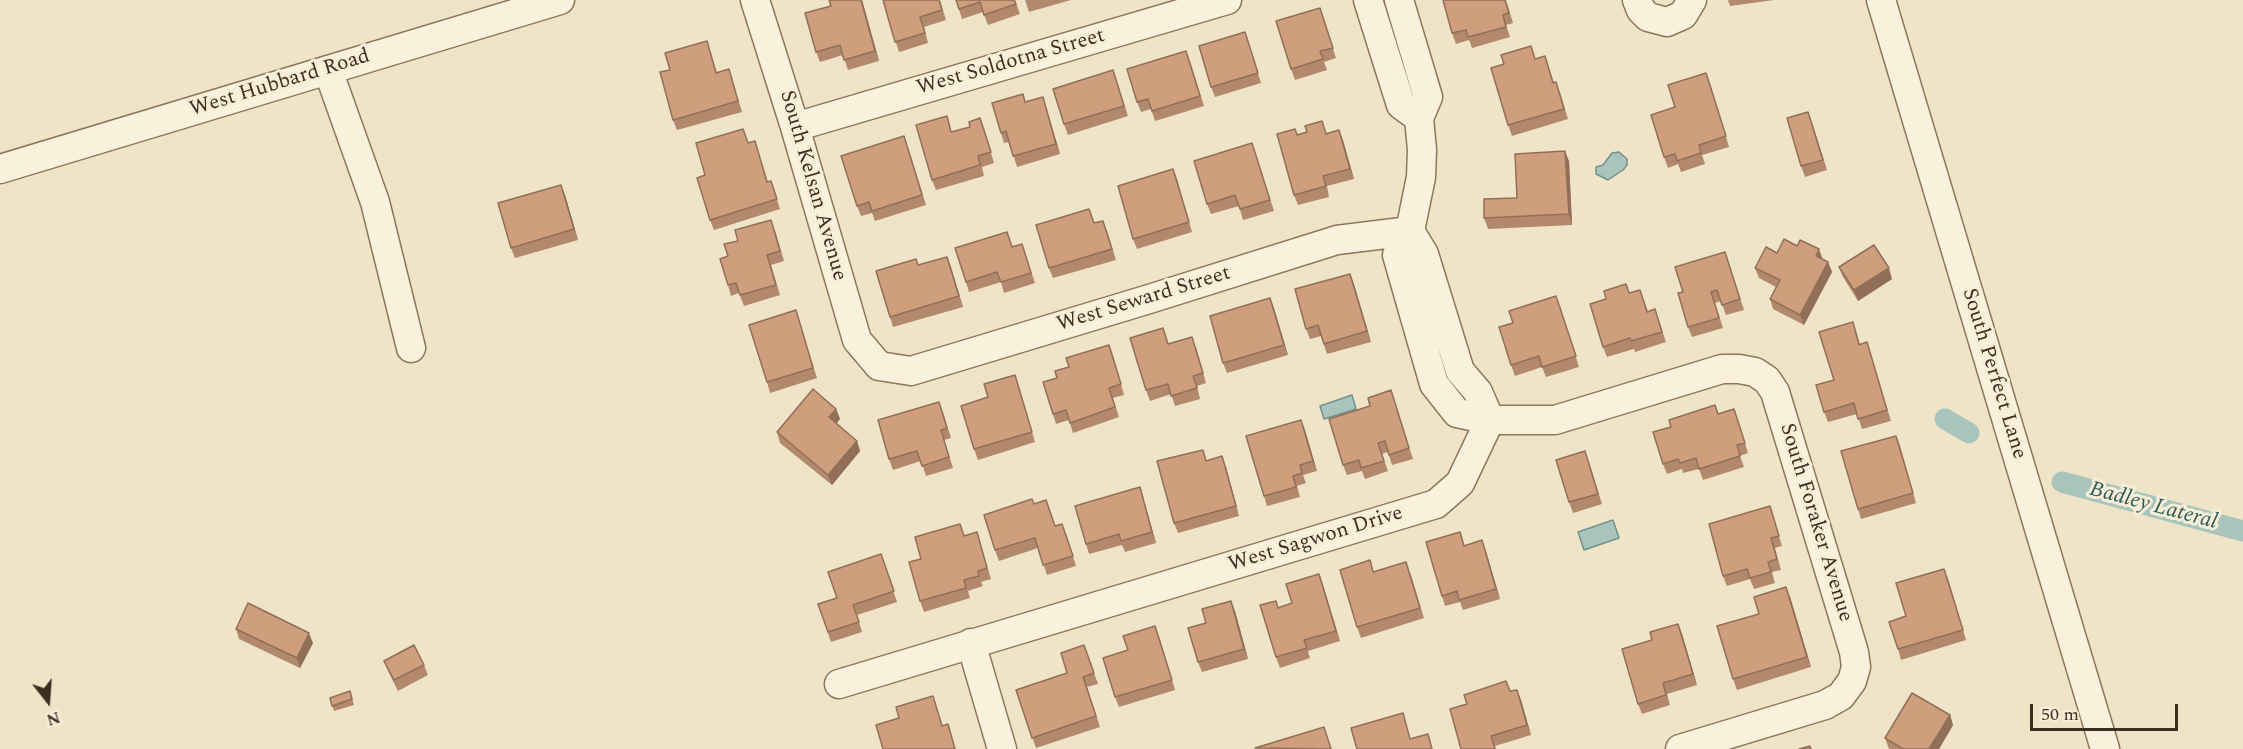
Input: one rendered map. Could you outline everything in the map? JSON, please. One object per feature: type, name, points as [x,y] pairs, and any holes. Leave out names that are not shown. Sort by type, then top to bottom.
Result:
[{"type":"street","name":"West Hubbard Road","points":[[0,169],[560,0]]},
{"type":"street","name":"South Kelsan Avenue","points":[[755,0],[795,127],[857,340],[879,366]]},
{"type":"street","name":"West Soldotna Street","points":[[795,127],[1227,0]]},
{"type":"street","points":[[1368,0],[1401,105],[1419,118]]},
{"type":"street","points":[[1399,0],[1428,97],[1419,118],[1422,150],[1421,177],[1410,231],[1397,255],[1434,384],[1457,413],[1490,420]]},
{"type":"street","points":[[1637,0],[1641,10],[1648,17],[1667,22],[1683,15],[1692,0]]},
{"type":"street","name":"South Perfect Lane","points":[[1881,0],[2105,749]]},
{"type":"street","points":[[328,70],[375,202],[411,348]]},
{"type":"street","name":"West Seward Street","points":[[879,366],[911,371],[1337,240],[1410,231]]},
{"type":"street","name":"South Foraker Avenue","points":[[1490,420],[1555,420],[1722,369],[1755,372],[1767,380],[1775,392],[1854,652],[1856,668],[1852,681],[1841,696],[1825,705],[1680,749]]},
{"type":"street","name":"West Sagwon Drive","points":[[839,684],[1436,504],[1460,483],[1490,420]]},
{"type":"street","points":[[971,643],[1002,749]]},
{"type":"water","points":[[1619,152],[1627,159],[1627,165],[1623,170],[1608,180],[1596,174],[1596,167],[1603,165],[1612,153]]},
{"type":"water","points":[[1352,395],[1356,409],[1324,419],[1320,406]]},
{"type":"water","points":[[1613,520],[1619,538],[1584,550],[1578,532]]},
{"type":"building","points":[[829,0],[861,0],[875,51],[844,60],[840,45],[816,52],[805,13],[831,6]]},
{"type":"building","points":[[883,0],[939,0],[942,10],[920,17],[925,33],[895,42]]},
{"type":"building","points":[[956,0],[1014,0],[1016,4],[984,15],[980,2],[959,9]]},
{"type":"building","points":[[1443,0],[1505,0],[1509,13],[1503,15],[1506,27],[1468,37],[1466,30],[1452,33]]},
{"type":"building","points":[[1320,8],[1333,48],[1320,51],[1323,59],[1291,69],[1276,21]]},
{"type":"building","points":[[1245,32],[1258,73],[1211,87],[1199,46]]},
{"type":"building","points":[[707,41],[716,73],[729,69],[738,101],[673,120],[660,72],[670,70],[665,53]]},
{"type":"building","points":[[1531,46],[1535,59],[1545,56],[1564,109],[1508,125],[1491,68],[1504,64],[1501,55]]},
{"type":"building","points":[[1186,51],[1200,96],[1152,111],[1148,99],[1137,102],[1127,69]]},
{"type":"building","points":[[1113,70],[1124,106],[1064,124],[1053,89]]},
{"type":"building","points":[[1706,73],[1726,136],[1699,145],[1701,153],[1677,161],[1675,154],[1664,157],[1651,115],[1675,107],[1668,85]]},
{"type":"building","points":[[1023,94],[1025,102],[1043,97],[1056,144],[1013,156],[1006,131],[1001,133],[992,103]]},
{"type":"building","points":[[1808,112],[1823,160],[1801,166],[1787,118]]},
{"type":"building","points":[[947,116],[951,132],[970,127],[969,122],[980,118],[991,152],[978,156],[980,165],[932,180],[916,125]]},
{"type":"building","points":[[1322,121],[1326,134],[1339,130],[1350,169],[1323,176],[1326,186],[1294,195],[1277,134],[1295,129],[1297,135],[1307,132],[1305,126]]},
{"type":"building","points":[[743,129],[748,143],[755,141],[767,182],[771,181],[777,199],[710,220],[697,178],[705,175],[696,143]]},
{"type":"building","points":[[904,136],[922,195],[872,211],[869,202],[857,206],[841,156]]},
{"type":"building","points":[[1252,143],[1270,200],[1240,209],[1235,195],[1207,204],[1194,161]]},
{"type":"building","points":[[1565,151],[1569,214],[1484,218],[1484,199],[1517,198],[1515,154]]},
{"type":"building","points":[[1173,169],[1189,222],[1133,239],[1118,186]]},
{"type":"building","points":[[561,185],[574,229],[511,248],[498,203]]},
{"type":"building","points":[[1089,209],[1094,223],[1103,221],[1112,249],[1049,268],[1036,225]]},
{"type":"building","points":[[771,220],[780,251],[767,255],[776,285],[740,295],[736,283],[728,285],[720,259],[728,256],[724,244],[738,241],[735,230]]},
{"type":"building","points":[[1007,232],[1012,247],[1022,244],[1031,273],[1001,282],[997,272],[966,282],[955,248]]},
{"type":"building","points":[[1784,239],[1797,246],[1800,240],[1819,249],[1816,256],[1828,262],[1800,315],[1770,299],[1780,280],[1755,268],[1766,247],[1777,253]]},
{"type":"building","points":[[1874,245],[1889,268],[1854,290],[1839,267]]},
{"type":"building","points":[[1725,252],[1740,299],[1722,305],[1717,290],[1711,292],[1719,318],[1688,327],[1678,293],[1683,292],[1675,267]]},
{"type":"building","points":[[947,257],[959,296],[890,317],[876,271],[916,259],[918,265]]},
{"type":"building","points":[[1350,274],[1367,331],[1324,344],[1318,325],[1306,329],[1295,289]]},
{"type":"building","points":[[1626,284],[1629,293],[1640,290],[1647,312],[1655,309],[1662,332],[1631,341],[1630,338],[1603,347],[1590,304],[1606,299],[1604,291]]},
{"type":"building","points":[[1556,296],[1576,356],[1542,367],[1539,356],[1511,365],[1499,327],[1513,323],[1509,311]]},
{"type":"building","points":[[1270,298],[1284,345],[1223,363],[1210,316]]},
{"type":"building","points":[[796,310],[813,368],[767,382],[749,325]]},
{"type":"building","points":[[1853,322],[1859,345],[1867,342],[1887,410],[1858,419],[1854,403],[1824,412],[1816,385],[1834,380],[1819,332]]},
{"type":"building","points":[[1163,328],[1168,344],[1192,337],[1203,373],[1193,376],[1197,388],[1171,396],[1168,384],[1146,390],[1130,338]]},
{"type":"building","points":[[1109,345],[1121,384],[1109,388],[1115,407],[1070,423],[1066,410],[1053,414],[1043,382],[1057,378],[1055,371],[1069,367],[1066,358]]},
{"type":"building","points":[[1015,375],[1032,432],[974,449],[961,406],[988,397],[984,384]]},
{"type":"building","points":[[813,389],[836,409],[829,417],[857,441],[828,475],[777,432]]},
{"type":"building","points":[[1391,390],[1409,448],[1389,455],[1385,441],[1378,443],[1384,461],[1361,468],[1359,460],[1343,465],[1329,419],[1370,406],[1368,398]]},
{"type":"building","points":[[939,402],[947,428],[941,430],[949,457],[922,466],[917,451],[889,459],[878,420]]},
{"type":"building","points":[[1715,405],[1718,414],[1734,409],[1745,443],[1737,445],[1740,456],[1699,469],[1696,458],[1680,463],[1678,459],[1663,464],[1653,432],[1671,427],[1669,420]]},
{"type":"building","points":[[1301,420],[1313,461],[1300,465],[1302,473],[1293,476],[1296,487],[1264,496],[1246,436]]},
{"type":"building","points":[[1896,436],[1913,493],[1858,509],[1841,451]]},
{"type":"building","points":[[1203,450],[1206,461],[1222,456],[1236,506],[1174,523],[1157,461]]},
{"type":"building","points":[[1585,451],[1598,494],[1569,502],[1556,460]]},
{"type":"building","points":[[1140,487],[1152,532],[1121,541],[1119,534],[1086,544],[1075,506]]},
{"type":"building","points":[[1032,499],[1034,504],[1046,500],[1055,526],[1062,524],[1073,556],[1043,565],[1035,538],[995,550],[984,515]]},
{"type":"building","points":[[1770,506],[1779,536],[1771,538],[1777,559],[1768,562],[1771,572],[1750,578],[1747,569],[1723,576],[1709,524]]},
{"type":"building","points":[[960,524],[964,536],[977,532],[987,568],[978,571],[979,576],[964,580],[966,588],[920,601],[909,562],[921,559],[915,537]]},
{"type":"building","points":[[1460,532],[1464,546],[1482,540],[1496,589],[1459,600],[1457,591],[1442,596],[1426,542]]},
{"type":"building","points":[[881,554],[894,591],[853,605],[859,622],[828,632],[818,604],[837,598],[828,572]]},
{"type":"building","points":[[1370,560],[1373,572],[1406,562],[1420,608],[1357,627],[1340,570]]},
{"type":"building","points":[[1944,569],[1963,630],[1898,649],[1889,622],[1906,616],[1896,583]]},
{"type":"building","points":[[1319,574],[1336,631],[1304,640],[1307,648],[1276,657],[1260,605],[1276,601],[1278,608],[1292,603],[1286,584]]},
{"type":"building","points":[[1786,587],[1807,657],[1733,679],[1717,626],[1759,614],[1754,597]]},
{"type":"building","points":[[1231,601],[1244,649],[1198,662],[1188,628],[1206,623],[1202,609]]},
{"type":"building","points":[[248,603],[309,633],[297,658],[236,629]]},
{"type":"building","points":[[1678,624],[1693,674],[1663,683],[1666,695],[1638,704],[1622,649],[1652,640],[1650,632]]},
{"type":"building","points":[[1155,626],[1172,680],[1115,697],[1103,658],[1128,650],[1123,636]]},
{"type":"building","points":[[414,645],[424,665],[394,680],[384,661]]},
{"type":"building","points":[[1084,645],[1094,673],[1083,677],[1096,716],[1032,738],[1016,690],[1067,673],[1061,653]]},
{"type":"building","points":[[1506,681],[1510,691],[1517,690],[1527,725],[1491,736],[1495,749],[1461,749],[1450,709],[1467,704],[1464,695]]},
{"type":"building","points":[[350,691],[352,699],[332,706],[330,698]]},
{"type":"building","points":[[1912,693],[1950,715],[1929,749],[1903,749],[1885,738]]},
{"type":"building","points":[[933,696],[942,726],[948,724],[955,749],[883,749],[876,725],[899,718],[896,707]]},
{"type":"building","points":[[1403,713],[1410,739],[1428,734],[1432,749],[1357,749],[1351,728]]},
{"type":"building","points":[[1324,727],[1331,749],[1255,748]]},
{"type":"waterway","name":"Badley Lateral","points":[[1945,419],[1969,433]]},
{"type":"waterway","name":"Badley Lateral","points":[[2062,482],[2243,531]]}]
